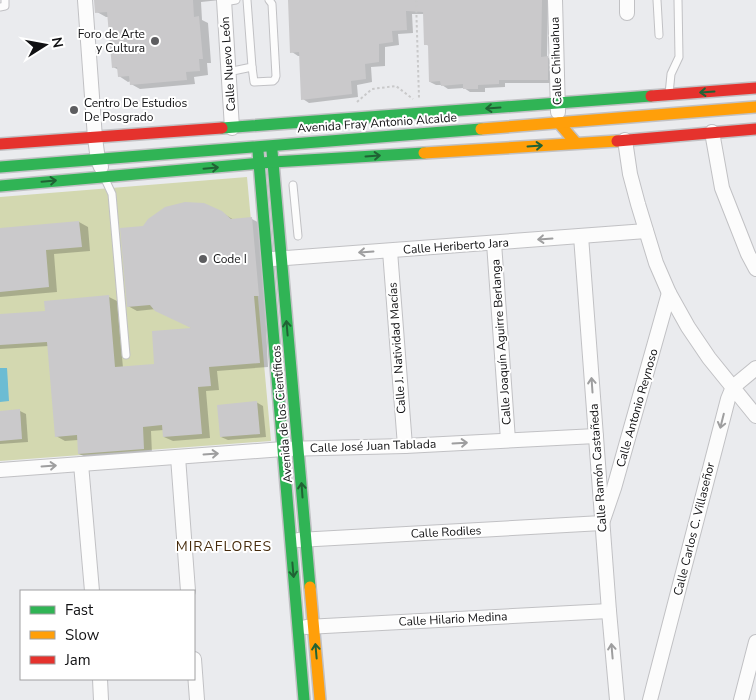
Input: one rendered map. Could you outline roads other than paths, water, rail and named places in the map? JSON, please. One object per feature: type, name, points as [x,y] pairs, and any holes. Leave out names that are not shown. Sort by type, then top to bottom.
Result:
[{"type":"street","points":[[85,0],[95,138],[98,160],[104,177]]},
{"type":"street","name":"Calle Chihuahua","points":[[555,0],[559,123]]},
{"type":"street","name":"Calle Nuevo León","points":[[228,1],[228,72],[232,128]]},
{"type":"street","name":"Avenida Fray Antonio Alcalde","points":[[0,144],[756,88]]},
{"type":"street","name":"Avenida Fray Antonio Alcalde","points":[[0,167],[756,107]]},
{"type":"street","points":[[559,123],[576,143]]},
{"type":"street","name":"Avenida de los Científicos","points":[[270,125],[277,215],[274,259],[283,449],[304,700]]},
{"type":"street","name":"Avenida de los Científicos","points":[[256,126],[259,164],[274,259],[299,449],[320,700]]},
{"type":"street","points":[[0,186],[273,162],[625,140],[756,129]]},
{"type":"street","points":[[712,132],[722,188],[748,254],[756,269]]},
{"type":"street","points":[[625,140],[630,174],[638,204],[656,263],[669,293],[709,358],[756,416]]},
{"type":"street","name":"Calle Heriberto Jara","points":[[274,259],[646,231]]},
{"type":"street","name":"Calle Ramón Castañeda","points":[[582,236],[602,523],[617,700]]},
{"type":"street","name":"Calle Joaquín Aguirre Berlanga","points":[[494,243],[508,440]]},
{"type":"street","name":"Calle J. Natividad Macías","points":[[390,251],[405,446]]},
{"type":"street","name":"Calle Antonio Reynoso","points":[[602,523],[614,488],[669,293]]},
{"type":"street","points":[[733,387],[756,368]]},
{"type":"street","name":"Calle Carlos C. Villaseñor","points":[[650,700],[728,399],[733,387]]},
{"type":"street","name":"Calle José Juan Tablada","points":[[0,470],[283,449],[405,446],[596,436]]},
{"type":"street","points":[[178,457],[188,590]]},
{"type":"street","points":[[81,464],[92,590]]},
{"type":"street","name":"Calle Rodiles","points":[[290,541],[602,523]]},
{"type":"street","name":"Calle Hilario Medina","points":[[298,627],[609,611]]},
{"type":"street","points":[[741,700],[756,642]]},
{"type":"street","points":[[195,673],[197,700]]},
{"type":"street","points":[[100,680],[101,700]]},
{"type":"lane","points":[[0,7],[5,6],[5,0]]},
{"type":"lane","points":[[247,0],[254,82],[273,80],[276,76],[272,4],[269,0]]},
{"type":"lane","points":[[657,0],[659,35]]},
{"type":"lane","points":[[669,95],[671,74],[679,57],[678,0]]},
{"type":"lane","points":[[228,72],[252,67]]},
{"type":"lane","points":[[104,177],[112,194],[126,355]]},
{"type":"lane","points":[[293,185],[298,236]]},
{"type":"lane","points":[[277,215],[296,213]]},
{"type":"water","points":[[0,368],[7,368],[9,401],[0,402]]},
{"type":"place","name":"Foro de Arte y Cultura","points":[[155,41]]},
{"type":"place","name":"Centro De Estudios De Posgrado","points":[[74,110]]},
{"type":"place","name":"Code I","points":[[203,259]]},
{"type":"district","name":"MIRAFLORES","points":[[224,546]]}]
